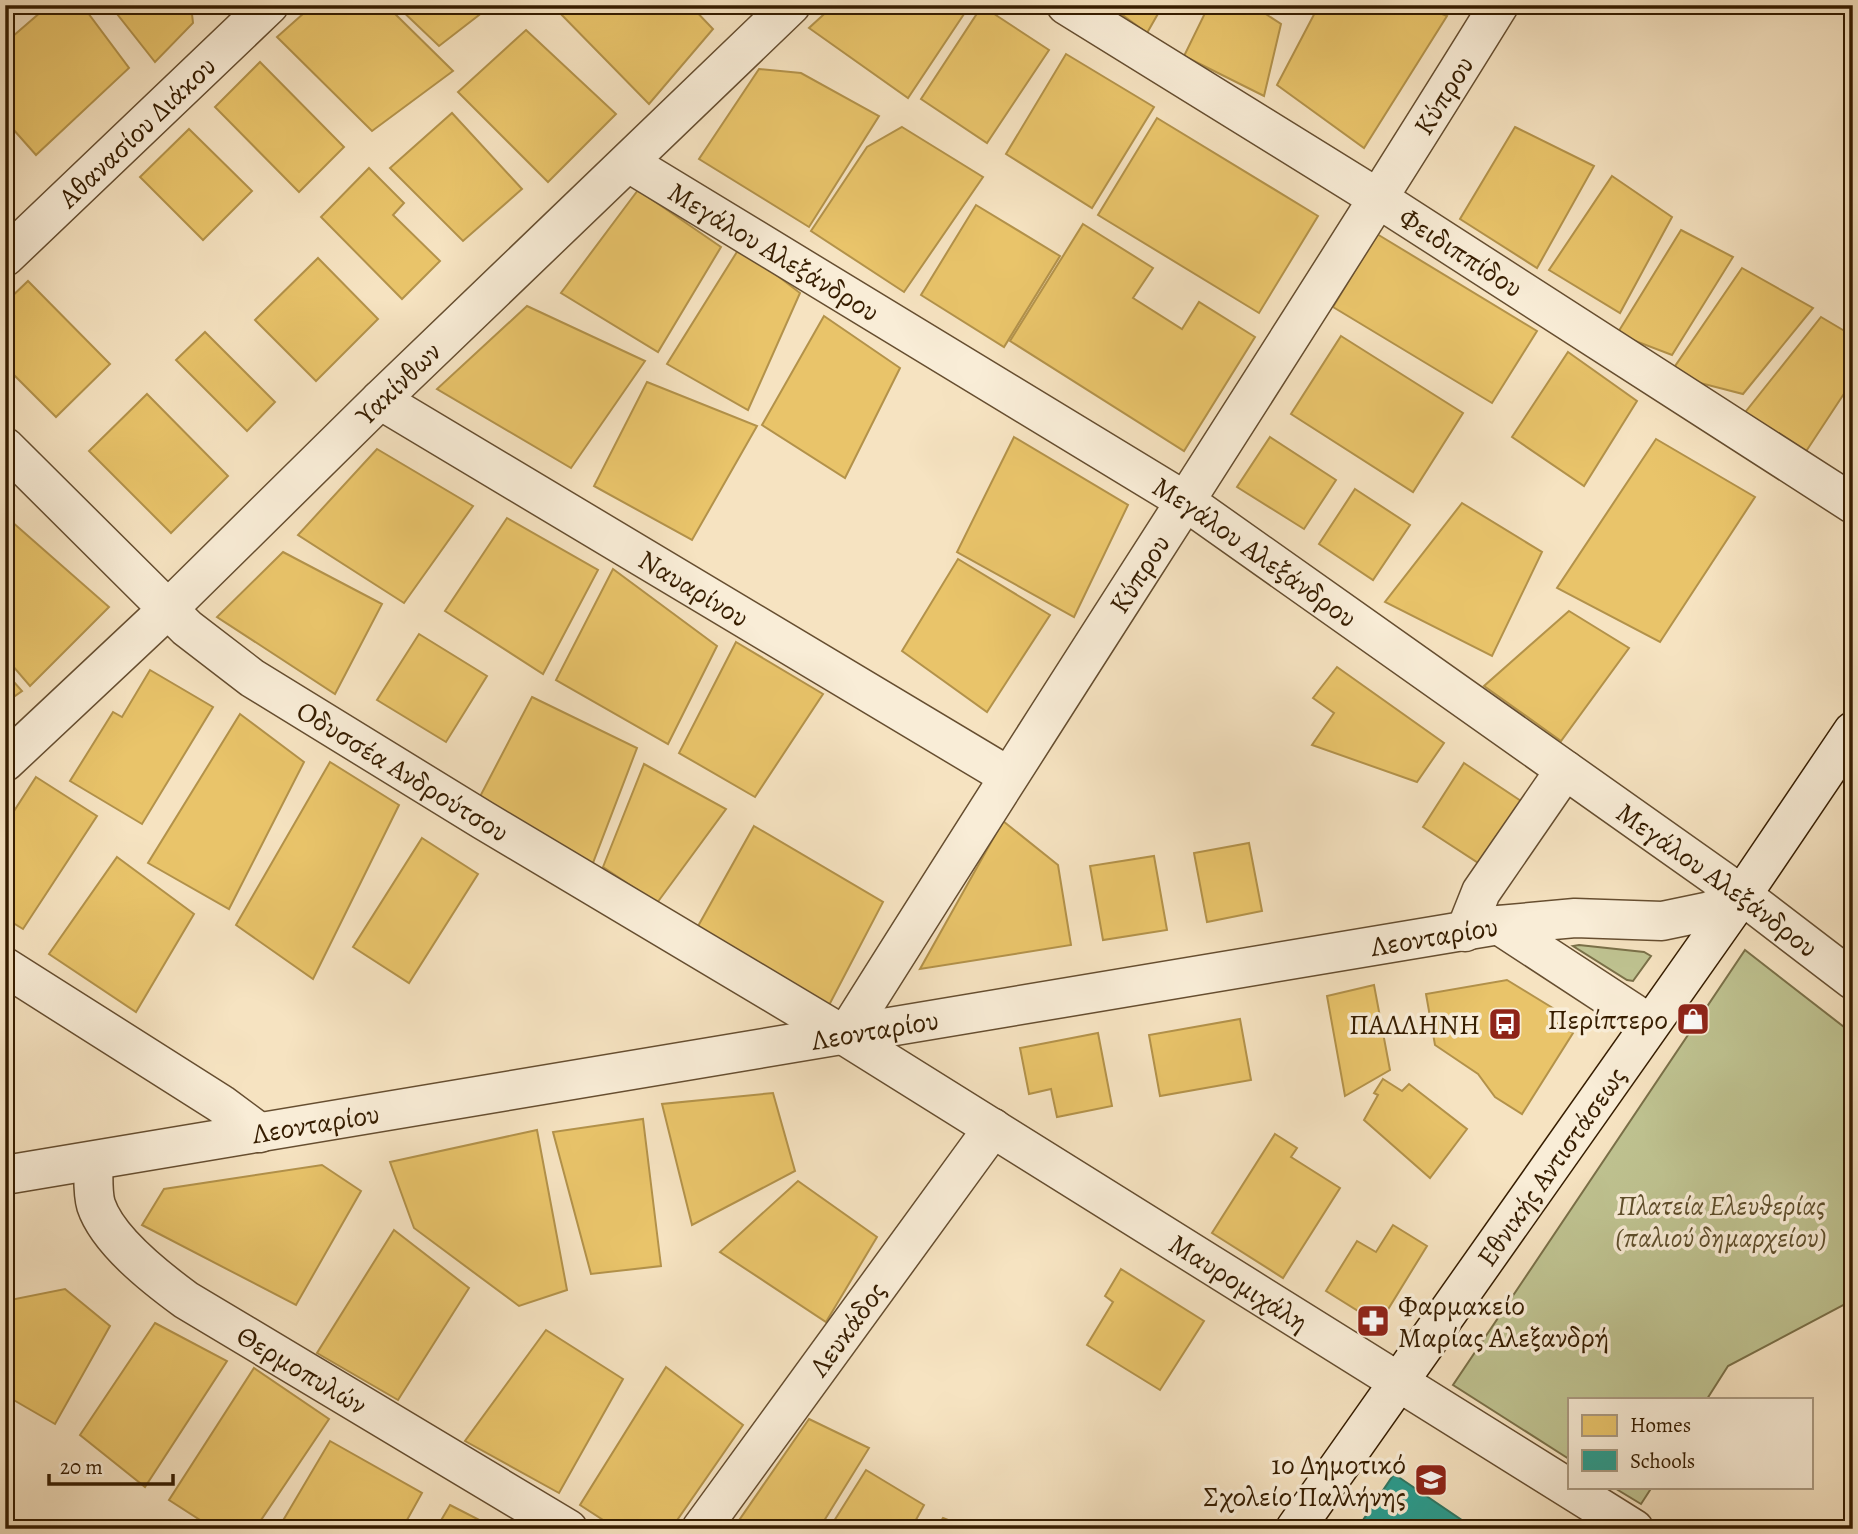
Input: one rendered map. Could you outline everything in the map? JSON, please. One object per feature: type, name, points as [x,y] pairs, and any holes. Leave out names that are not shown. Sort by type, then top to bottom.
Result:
[{"type":"street","name":"Αθανασίου Διάκου","points":[[5,257],[269,5]]},
{"type":"street","name":"Υακίνθων","points":[[5,762],[792,5]]},
{"type":"street","name":"Φειδιππίδου","points":[[1066,5],[1379,199],[1853,504]]},
{"type":"street","name":"Κύπρου","points":[[845,1036],[1008,776],[1379,199],[1499,5]]},
{"type":"street","name":"Μεγάλου Αλεξάνδρου","points":[[629,163],[1185,501],[1742,895],[1853,980]]},
{"type":"street","name":"Ναυαρίνου","points":[[380,400],[1008,776]]},
{"type":"street","name":"Οδυσσέα Ανδρούτσου","points":[[5,447],[201,641],[252,678],[845,1036]]},
{"type":"street","name":"Εθνικής Αντιστάσεως","points":[[1295,1529],[1742,895],[1853,731]]},
{"type":"street","points":[[1565,770],[1481,892],[1482,929],[1650,1024]]},
{"type":"street","name":"Λεονταρίου","points":[[5,1175],[1482,929],[1574,918],[1662,921],[1710,911],[1742,895]]},
{"type":"street","points":[[5,967],[221,1104],[260,1133]]},
{"type":"street","points":[[781,1046],[790,1023],[784,999]]},
{"type":"street","name":"Μαυρομιχάλη","points":[[845,1036],[1634,1529]]},
{"type":"street","name":"Λευκάδος","points":[[701,1529],[993,1128]]},
{"type":"street","name":"Θερμοπυλών","points":[[93,1161],[96,1204],[110,1229],[124,1246],[160,1281],[186,1300],[568,1529]]},
{"type":"green space","points":[[1573,946],[1644,952],[1651,956],[1633,981],[1627,980]]},
{"type":"green space","name":"Πλατεία Ελευθερίας (παλιού δημαρχείου)","points":[[1745,950],[1853,1034],[1853,1300],[1728,1366],[1708,1398],[1568,1398],[1568,1458],[1453,1385]]},
{"type":"green space","points":[[1615,1488],[1651,1488],[1641,1504]]},
{"type":"building: Homes","points":[[49,5],[82,5],[129,68],[36,155],[5,120],[5,43]]},
{"type":"building: Homes","points":[[110,5],[191,5],[193,23],[155,62]]},
{"type":"building: Homes","points":[[313,5],[386,5],[453,71],[372,131],[277,37]]},
{"type":"building: Homes","points":[[396,5],[492,5],[439,46]]},
{"type":"building: Homes","points":[[552,5],[690,5],[713,29],[649,104]]},
{"type":"building: Homes","points":[[834,5],[970,5],[908,98],[809,28]]},
{"type":"building: Homes","points":[[1109,5],[1163,5],[1147,33]]},
{"type":"building: Homes","points":[[1209,5],[1252,5],[1281,24],[1264,96],[1184,56]]},
{"type":"building: Homes","points":[[1319,5],[1420,5],[1447,16],[1364,148],[1277,85]]},
{"type":"building: Homes","points":[[982,6],[1049,50],[987,143],[921,99]]},
{"type":"building: Homes","points":[[526,30],[616,114],[548,182],[458,92]]},
{"type":"building: Homes","points":[[1066,54],[1154,107],[1092,208],[1006,154]]},
{"type":"building: Homes","points":[[260,62],[344,147],[299,192],[215,107]]},
{"type":"building: Homes","points":[[759,69],[801,73],[879,116],[809,227],[699,159]]},
{"type":"building: Homes","points":[[452,113],[522,189],[463,241],[390,168]]},
{"type":"building: Homes","points":[[1157,118],[1318,216],[1259,313],[1098,215]]},
{"type":"building: Homes","points":[[902,127],[983,177],[904,292],[811,231],[867,147]]},
{"type":"building: Homes","points":[[1515,127],[1594,166],[1537,268],[1460,219]]},
{"type":"building: Homes","points":[[189,129],[252,191],[203,240],[140,177]]},
{"type":"building: Homes","points":[[369,168],[404,203],[393,215],[440,261],[402,299],[321,217]]},
{"type":"building: Homes","points":[[1612,176],[1672,217],[1620,313],[1549,270]]},
{"type":"building: Homes","points":[[638,190],[721,247],[658,352],[561,293]]},
{"type":"building: Homes","points":[[976,205],[1060,256],[1004,347],[921,295]]},
{"type":"building: Homes","points":[[1083,224],[1153,268],[1133,298],[1182,329],[1199,302],[1255,337],[1184,451],[1010,341]]},
{"type":"building: Homes","points":[[1681,230],[1733,257],[1672,355],[1617,334]]},
{"type":"building: Homes","points":[[1377,234],[1537,331],[1492,403],[1333,307]]},
{"type":"building: Homes","points":[[740,247],[800,293],[748,410],[667,364]]},
{"type":"building: Homes","points":[[318,258],[378,319],[316,381],[255,320]]},
{"type":"building: Homes","points":[[1742,268],[1813,308],[1743,394],[1669,375]]},
{"type":"building: Homes","points":[[28,281],[110,364],[56,417],[5,366],[5,303]]},
{"type":"building: Homes","points":[[527,306],[645,361],[571,468],[437,389]]},
{"type":"building: Homes","points":[[824,316],[900,368],[845,478],[762,425]]},
{"type":"building: Homes","points":[[1821,317],[1853,336],[1853,380],[1805,453],[1743,415]]},
{"type":"building: Homes","points":[[205,332],[275,402],[247,431],[176,360]]},
{"type":"building: Homes","points":[[1341,336],[1463,413],[1413,492],[1291,414]]},
{"type":"building: Homes","points":[[1568,352],[1637,401],[1584,486],[1512,437]]},
{"type":"building: Homes","points":[[647,382],[757,426],[692,540],[594,486]]},
{"type":"building: Homes","points":[[147,394],[228,476],[171,533],[89,451]]},
{"type":"building: Homes","points":[[1014,437],[1128,505],[1074,617],[957,552]]},
{"type":"building: Homes","points":[[1270,437],[1336,480],[1304,529],[1237,487]]},
{"type":"building: Homes","points":[[1656,439],[1755,497],[1660,642],[1557,588]]},
{"type":"building: Homes","points":[[377,449],[473,506],[404,603],[298,535]]},
{"type":"building: Homes","points":[[1355,489],[1410,525],[1373,580],[1319,544]]},
{"type":"building: Homes","points":[[1462,503],[1542,552],[1492,656],[1385,602]]},
{"type":"building: Homes","points":[[507,518],[598,570],[543,674],[445,611]]},
{"type":"building: Homes","points":[[11,521],[109,607],[30,686],[5,657],[5,527]]},
{"type":"building: Homes","points":[[283,552],[382,604],[335,694],[217,617]]},
{"type":"building: Homes","points":[[958,559],[1050,615],[987,712],[902,651]]},
{"type":"building: Homes","points":[[613,569],[717,646],[668,744],[556,680]]},
{"type":"building: Homes","points":[[1569,611],[1629,648],[1561,741],[1484,686]]},
{"type":"building: Homes","points":[[419,634],[487,676],[446,742],[377,700]]},
{"type":"building: Homes","points":[[736,642],[823,694],[755,797],[679,753]]},
{"type":"building: Homes","points":[[1337,667],[1444,743],[1417,782],[1312,745],[1334,713],[1313,698]]},
{"type":"building: Homes","points":[[150,670],[213,707],[142,824],[70,781],[113,712],[122,717]]},
{"type":"building: Homes","points":[[5,672],[22,691],[5,703]]},
{"type":"building: Homes","points":[[532,697],[637,748],[591,868],[474,808]]},
{"type":"building: Homes","points":[[240,714],[304,762],[229,909],[148,863]]},
{"type":"building: Homes","points":[[330,762],[399,805],[313,979],[236,925]]},
{"type":"building: Homes","points":[[1464,763],[1524,803],[1483,866],[1423,827]]},
{"type":"building: Homes","points":[[644,764],[726,809],[657,903],[603,867]]},
{"type":"building: Homes","points":[[36,777],[97,816],[23,929],[5,918],[5,825]]},
{"type":"building: Homes","points":[[1003,821],[1058,865],[1071,945],[920,969]]},
{"type":"building: Homes","points":[[754,826],[883,902],[827,1009],[697,928]]},
{"type":"building: Homes","points":[[422,838],[478,874],[409,983],[353,947]]},
{"type":"building: Homes","points":[[1249,843],[1262,911],[1207,922],[1194,853]]},
{"type":"building: Homes","points":[[1154,856],[1167,930],[1103,940],[1090,866]]},
{"type":"building: Homes","points":[[117,857],[194,914],[136,1012],[49,954]]},
{"type":"building: Homes","points":[[1507,980],[1556,1010],[1550,1019],[1573,1033],[1522,1114],[1495,1097],[1478,1074],[1435,1045],[1426,994]]},
{"type":"building: Homes","points":[[1374,985],[1390,1070],[1345,1096],[1327,996]]},
{"type":"building: Homes","points":[[1240,1019],[1251,1080],[1160,1096],[1149,1035]]},
{"type":"building: Homes","points":[[1098,1033],[1112,1106],[1057,1117],[1051,1089],[1029,1094],[1020,1048]]},
{"type":"building: Homes","points":[[1383,1079],[1402,1091],[1409,1084],[1467,1129],[1430,1178],[1364,1120],[1378,1095],[1374,1093]]},
{"type":"building: Homes","points":[[773,1093],[795,1171],[692,1225],[662,1104]]},
{"type":"building: Homes","points":[[643,1119],[661,1266],[591,1274],[553,1132]]},
{"type":"building: Homes","points":[[537,1130],[567,1290],[519,1306],[414,1228],[390,1162]]},
{"type":"building: Homes","points":[[1275,1134],[1297,1148],[1291,1157],[1340,1188],[1283,1278],[1212,1233]]},
{"type":"building: Homes","points":[[322,1165],[361,1191],[296,1305],[142,1225],[164,1189]]},
{"type":"building: Homes","points":[[798,1181],[877,1237],[826,1322],[720,1252]]},
{"type":"building: Homes","points":[[1393,1225],[1427,1246],[1379,1324],[1326,1291],[1357,1241],[1376,1252]]},
{"type":"building: Homes","points":[[394,1230],[469,1288],[398,1400],[317,1353]]},
{"type":"building: Homes","points":[[1121,1269],[1204,1321],[1160,1390],[1087,1345],[1113,1302],[1105,1296]]},
{"type":"building: Homes","points":[[65,1289],[110,1326],[55,1424],[5,1395],[5,1301]]},
{"type":"building: Homes","points":[[155,1323],[227,1361],[145,1487],[80,1435]]},
{"type":"building: Homes","points":[[546,1330],[623,1379],[559,1493],[465,1441]]},
{"type":"building: Homes","points":[[666,1367],[743,1425],[671,1529],[617,1529],[580,1505]]},
{"type":"building: Homes","points":[[254,1368],[329,1419],[255,1529],[214,1529],[169,1500]]},
{"type":"building: Homes","points":[[809,1419],[869,1448],[819,1529],[733,1529]]},
{"type":"building: Homes","points":[[330,1441],[422,1493],[402,1529],[278,1529]]},
{"type":"building: Homes","points":[[866,1470],[924,1505],[911,1529],[829,1529]]},
{"type":"building: Homes","points":[[450,1505],[497,1529],[436,1529]]},
{"type":"building: Homes","points":[[943,1518],[971,1529],[936,1529]]},
{"type":"building: Schools","points":[[1394,1474],[1475,1529],[1357,1529]]},
{"type":"place","name":"Περίπτερο","points":[[1693,1019]]},
{"type":"place","name":"ΠΑΛΛΗΝΗ","points":[[1505,1024]]},
{"type":"place","name":"Φαρμακείο Μαρίας Αλεξανδρή","points":[[1373,1321]]},
{"type":"place","name":"1ο Δημοτικό Σχολείο Παλλήνης","points":[[1431,1480]]}]
